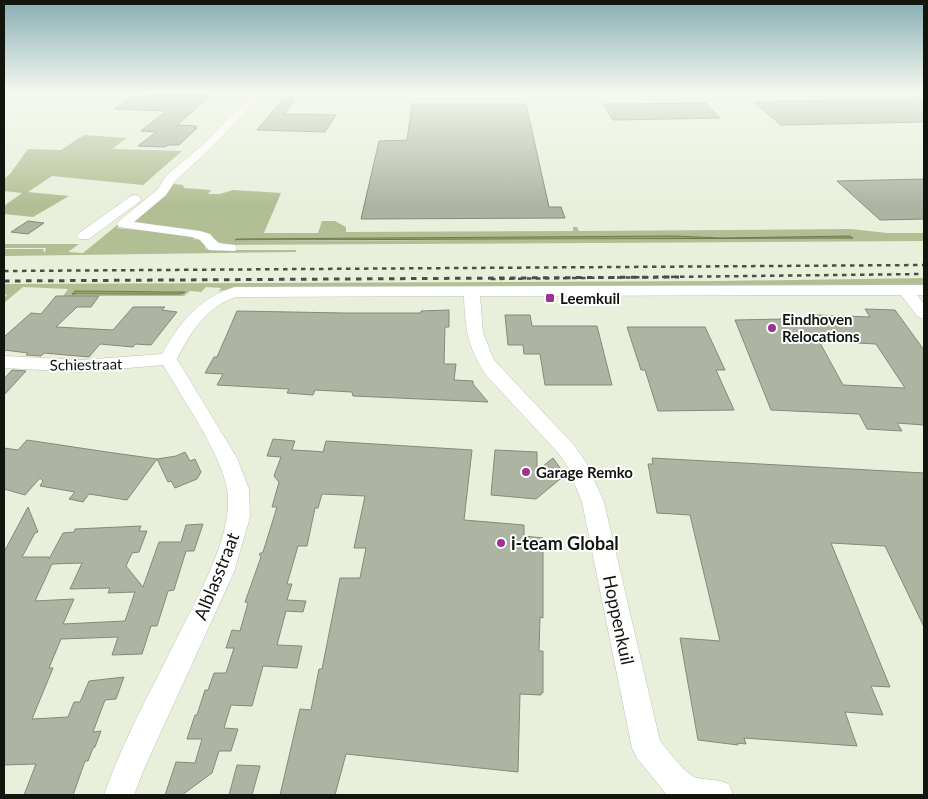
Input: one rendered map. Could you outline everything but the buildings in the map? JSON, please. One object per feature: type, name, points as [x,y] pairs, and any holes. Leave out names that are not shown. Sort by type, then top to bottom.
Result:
[{"type":"street","points":[[84,236],[144,192],[170,179],[222,130]]},
{"type":"street","points":[[170,179],[162,192],[124,224],[139,228],[196,234],[206,239],[214,247],[230,248]]},
{"type":"street","points":[[168,359],[208,303],[224,294],[246,292],[774,292],[924,290]]},
{"type":"street","name":"Hoppenkuil","points":[[472,291],[473,320],[478,349],[482,358],[567,450],[577,464],[593,502],[647,748],[675,782],[690,793],[718,795]]},
{"type":"street","points":[[906,291],[924,314]]},
{"type":"street","name":"Schiestraat","points":[[4,362],[81,366],[168,359]]},
{"type":"street","name":"Alblasstraat","points":[[119,795],[131,764],[222,572],[239,517],[238,489],[227,458],[168,359]]},
{"type":"shaded area","points":[[84,135],[127,138],[112,149],[182,151],[143,185],[52,176],[28,192],[69,196],[33,217],[4,214],[4,206],[22,193],[4,191],[4,179],[10,174],[28,149],[61,150]]},
{"type":"shaded area","points":[[174,184],[183,185],[184,188],[211,190],[208,194],[220,194],[233,190],[281,193],[264,233],[318,233],[322,221],[335,221],[346,227],[346,232],[573,231],[573,227],[577,227],[579,231],[851,229],[887,233],[924,233],[924,241],[230,245],[222,244],[209,236],[127,223]],"holes":[[[674,236],[721,238],[850,236],[853,238],[235,241],[237,239]]]},
{"type":"shaded area","points":[[158,192],[117,228],[197,236],[193,240],[200,238],[206,244],[205,248],[209,250],[296,250],[296,252],[4,256],[4,249],[44,249],[43,251],[45,252],[46,248],[4,248],[4,244],[79,244],[68,252],[83,253]]},
{"type":"shaded area","points":[[674,236],[721,238],[850,236],[853,238],[235,240],[237,239]]},
{"type":"shaded area","points":[[924,278],[924,283],[921,285],[236,288],[219,291],[221,288],[206,287],[201,292],[190,291],[184,296],[63,296],[68,289],[23,287],[4,303],[4,298],[7,295],[4,294],[4,284],[721,281]],"holes":[[[75,291],[179,291],[144,294],[76,295]]]},
{"type":"shaded area","points":[[75,291],[185,292],[181,294],[72,294]]},
{"type":"railway","points":[[4,271],[924,265]]},
{"type":"railway","points":[[649,277],[924,274]]},
{"type":"railway","points":[[4,281],[649,277]]},
{"type":"railway","points":[[491,279],[649,277]]},
{"type":"railway","points":[[649,277],[679,277]]},
{"type":"place","name":"Leemkuil","points":[[550,298]]},
{"type":"place","name":"Eindhoven Relocations","points":[[772,328]]},
{"type":"place","name":"Garage Remko","points":[[526,472]]},
{"type":"place","name":"i-team Global","points":[[501,543]]}]
